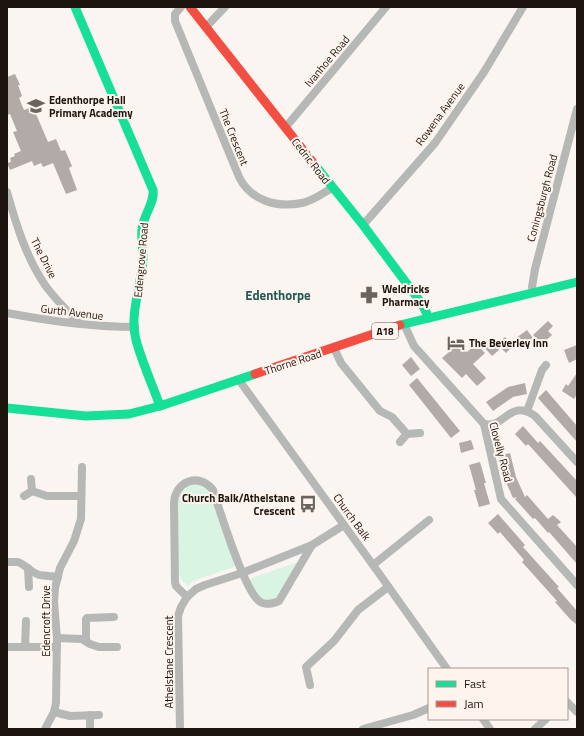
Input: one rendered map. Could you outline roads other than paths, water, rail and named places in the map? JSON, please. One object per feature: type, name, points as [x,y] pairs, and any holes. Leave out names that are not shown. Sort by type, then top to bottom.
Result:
[{"type":"street","name":"Edengrove Road","points":[[75,7],[153,190],[154,197],[145,215],[142,230],[143,258],[135,327],[136,339],[160,406]]},
{"type":"street","name":"The Crescent","points":[[181,7],[175,14],[175,21],[239,177],[248,191],[260,199],[270,203],[289,204],[303,203],[332,188]]},
{"type":"street","name":"Cedric Road","points":[[190,7],[363,226],[422,304],[429,318]]},
{"type":"street","points":[[206,27],[225,7]]},
{"type":"street","name":"Ivanhoe Road","points":[[285,128],[386,7]]},
{"type":"street","name":"Rowena Avenue","points":[[363,226],[434,143],[484,72],[523,7]]},
{"type":"street","name":"Coningsburgh Road","points":[[534,292],[532,287],[535,269],[577,109]]},
{"type":"street","name":"The Drive","points":[[7,192],[30,257],[46,286],[80,324]]},
{"type":"street","name":"Thorne Road","points":[[7,408],[86,416],[129,414],[160,406],[404,324],[577,282]]},
{"type":"street","points":[[56,321],[62,305]]},
{"type":"street","name":"Gurth Avenue","points":[[7,313],[80,324],[108,327],[135,327]]},
{"type":"street","name":"Clovelly Road","points":[[404,324],[414,346],[484,424],[501,499],[577,585]]},
{"type":"street","points":[[334,348],[341,363],[380,412],[392,417],[407,434]]},
{"type":"street","points":[[527,411],[542,370],[546,365]]},
{"type":"street","name":"Church Balk","points":[[239,380],[373,565],[445,668]]},
{"type":"street","points":[[484,424],[490,426],[496,424],[511,413],[527,411],[535,416],[577,462]]},
{"type":"street","points":[[400,442],[407,434],[420,433]]},
{"type":"street","name":"Edencroft Drive","points":[[46,729],[54,712],[56,703],[57,638],[54,602],[55,588],[60,568],[78,530],[81,519],[82,468]]},
{"type":"street","points":[[31,479],[32,491]]},
{"type":"street","name":"Athelstane Crescent","points":[[187,597],[176,586],[175,582],[174,503],[175,494],[184,483],[188,481],[200,481],[205,483],[212,490],[242,573],[260,602],[267,604],[275,603],[282,596],[312,545]]},
{"type":"street","points":[[32,491],[47,496],[81,496]]},
{"type":"street","points":[[24,496],[32,491]]},
{"type":"street","points":[[373,565],[429,520]]},
{"type":"street","name":"Athelstane Crescent","points":[[180,729],[178,616],[187,597],[196,589],[205,585],[242,573],[312,545],[344,525]]},
{"type":"street","points":[[7,562],[18,562],[39,575],[58,577]]},
{"type":"street","points":[[28,568],[29,587]]},
{"type":"street","points":[[310,685],[306,667],[334,641],[358,610],[388,587]]},
{"type":"street","points":[[86,640],[87,618],[114,617]]},
{"type":"street","points":[[25,647],[26,621]]},
{"type":"street","points":[[57,638],[82,639],[99,647],[117,647]]},
{"type":"street","points":[[7,647],[57,648]]},
{"type":"street","points":[[568,703],[577,712]]},
{"type":"street","points":[[363,729],[375,727],[428,708]]},
{"type":"street","points":[[54,712],[70,716],[99,715]]},
{"type":"street","points":[[90,715],[90,729]]},
{"type":"street","points":[[483,720],[490,729]]},
{"type":"street","points":[[534,729],[545,720]]},
{"type":"place","name":"Edenthorpe Hall Primary Academy","points":[[36,106]]},
{"type":"place","name":"Weldricks Pharmacy","points":[[369,295]]},
{"type":"place","name":"The Beverley Inn","points":[[456,343]]},
{"type":"place","name":"Church Balk/Athelstane Crescent","points":[[308,504]]},
{"type":"district","name":"Edenthorpe","points":[[278,295]]}]
